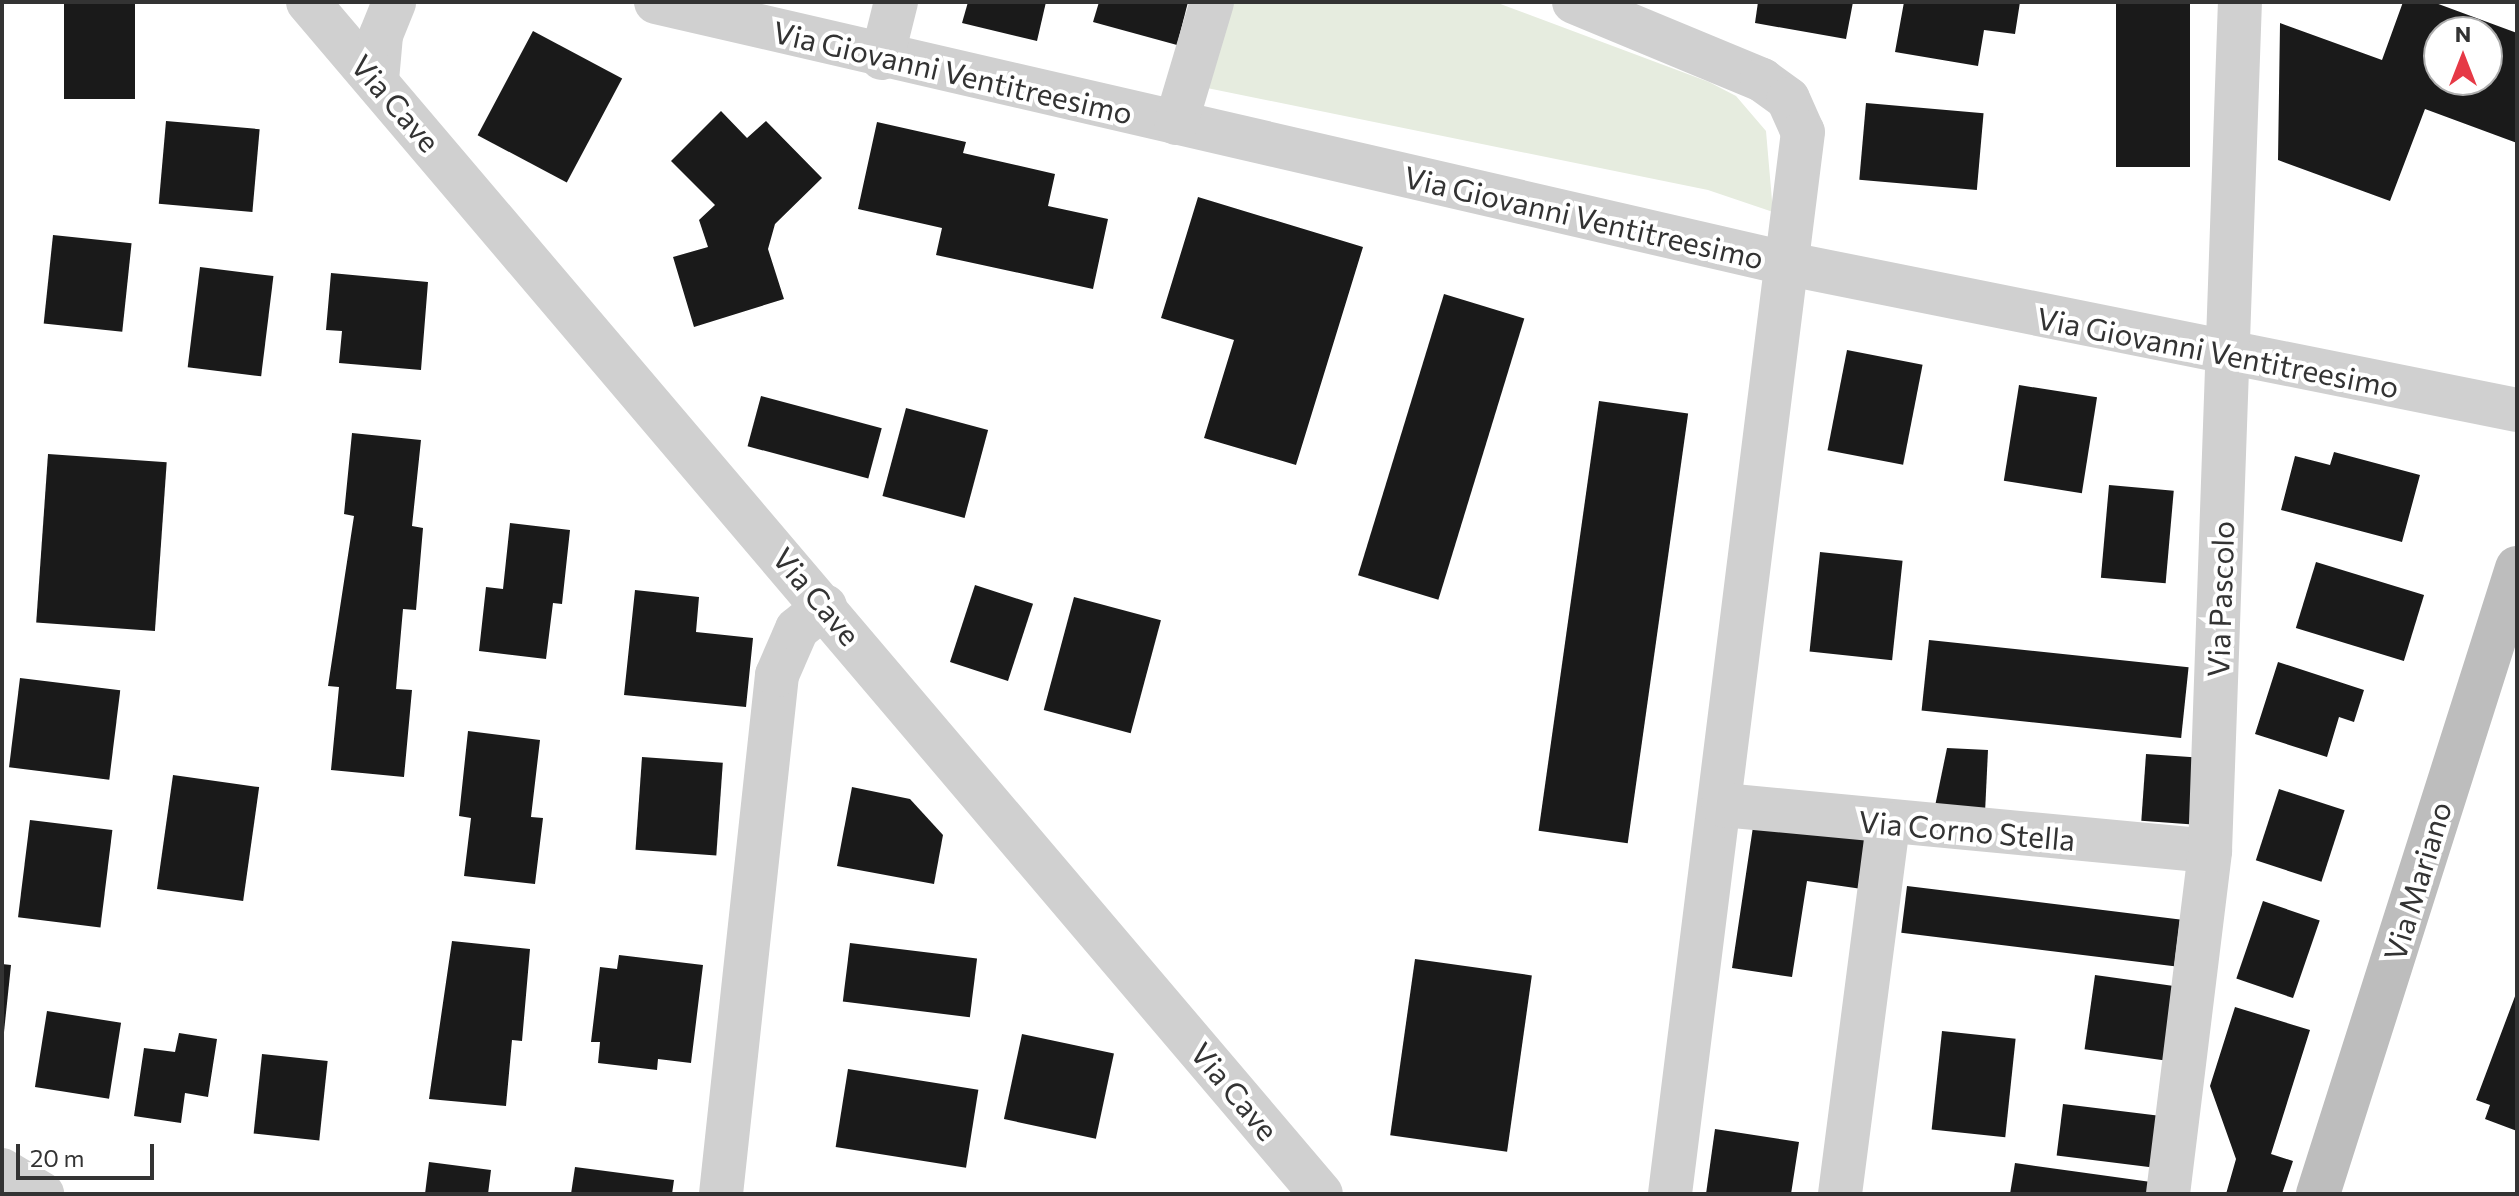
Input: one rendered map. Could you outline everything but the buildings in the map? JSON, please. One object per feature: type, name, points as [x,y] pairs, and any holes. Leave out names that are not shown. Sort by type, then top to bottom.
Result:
[{"type":"street","name":"Via Cave","points":[[308,2],[825,606],[1321,1194]]},
{"type":"street","points":[[377,80],[381,35],[394,2]]},
{"type":"street","name":"Via Giovanni Ventitreesimo","points":[[656,2],[882,58],[1789,264],[2226,355],[2517,410]]},
{"type":"street","points":[[882,58],[896,2]]},
{"type":"street","points":[[1176,123],[1212,2]]},
{"type":"street","points":[[1574,2],[1652,16],[1762,80],[1797,113],[1803,142],[1723,805],[1670,1194]]},
{"type":"street","name":"Via Pascolo","points":[[2168,1194],[2210,851],[2240,2]]},
{"type":"street","name":"Via Mariano","points":[[2318,1194],[2517,568]]},
{"type":"street","points":[[721,1194],[777,675],[797,629],[825,606]]},
{"type":"street","name":"Via Corno Stella","points":[[1723,805],[1888,824],[2210,851]]},
{"type":"street","points":[[1840,1194],[1888,824]]},
{"type":"street","points":[[2,1170],[42,1194]]},
{"type":"shaded area","points":[[1230,2],[1495,2],[1709,82],[1736,96],[1766,131],[1773,212],[1708,190],[1207,88]]}]
